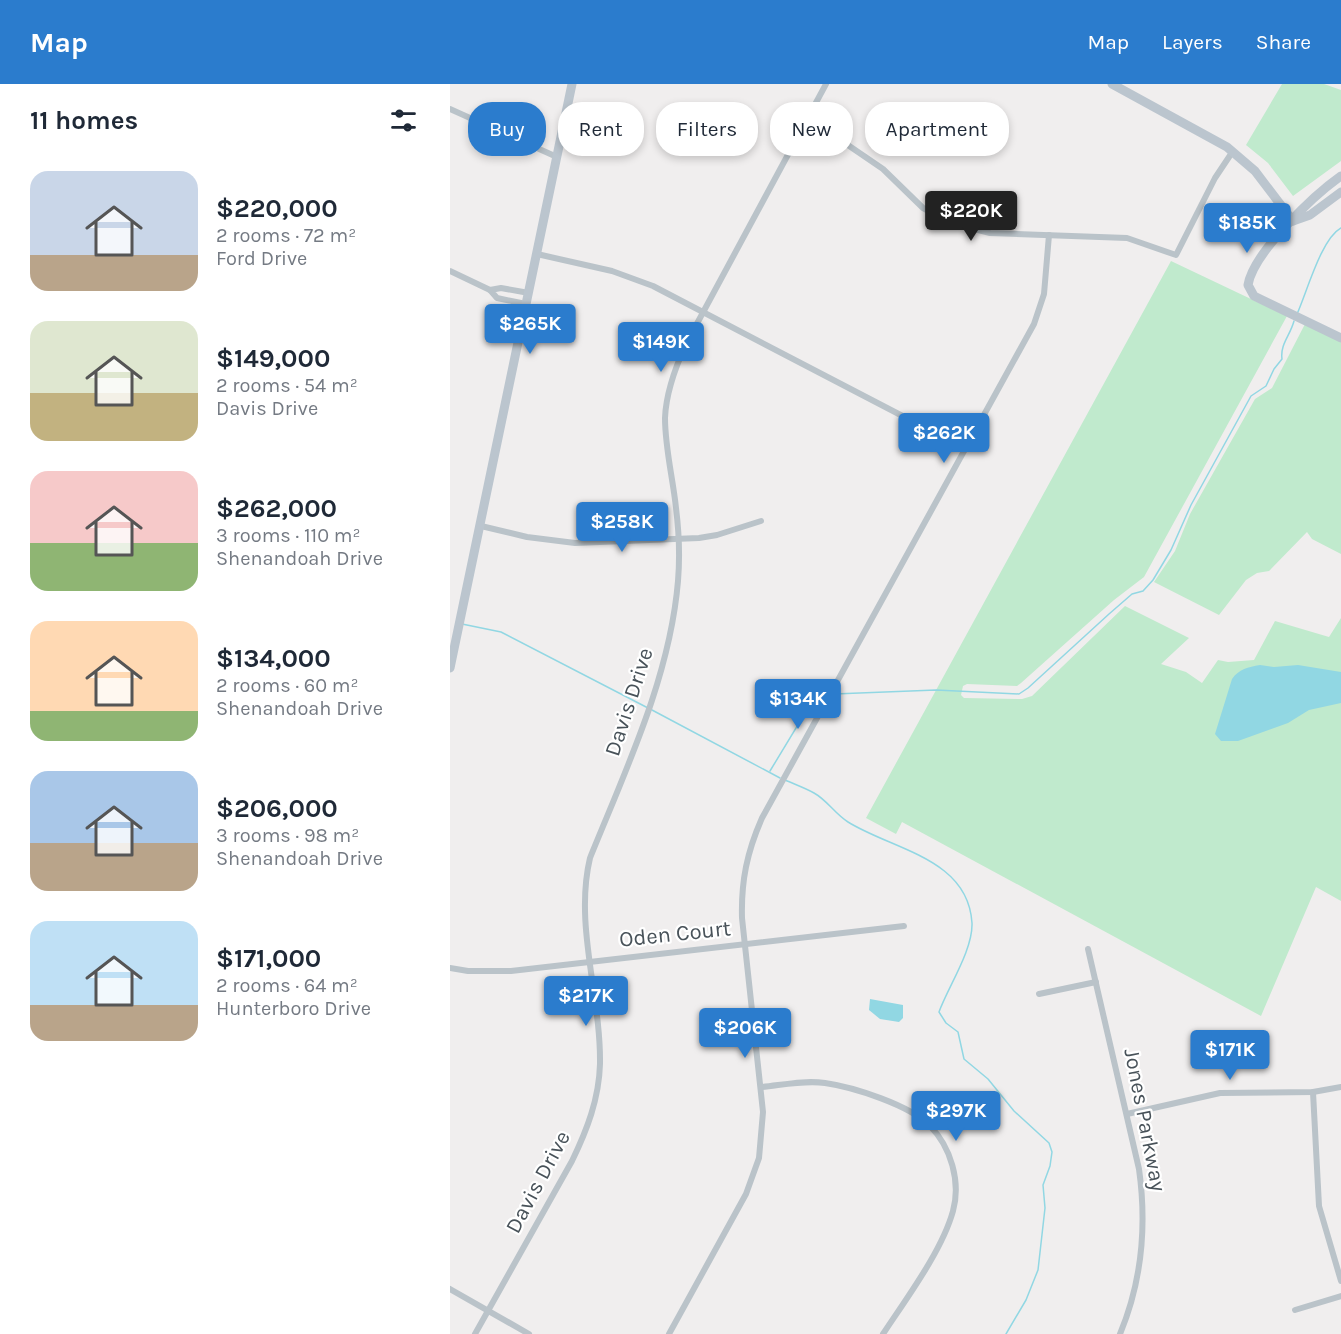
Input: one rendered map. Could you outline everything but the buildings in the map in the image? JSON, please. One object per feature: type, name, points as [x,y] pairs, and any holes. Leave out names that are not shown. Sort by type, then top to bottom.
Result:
[{"type":"main road","points":[[450,668],[572,84]]},
{"type":"main road","points":[[1112,84],[1233,151],[1255,171],[1293,221]]},
{"type":"main road","points":[[1341,176],[1321,192],[1268,248],[1249,279],[1249,290],[1254,296],[1341,338]]},
{"type":"main road","points":[[1293,221],[1310,214],[1341,192]]},
{"type":"street","name":"Davis Drive","points":[[817,102],[826,84]]},
{"type":"street","points":[[450,109],[557,157]]},
{"type":"street","points":[[853,149],[883,169],[923,208],[951,223],[990,232],[1124,238],[1176,255],[1215,178],[1233,151]]},
{"type":"street","name":"Davis Drive","points":[[475,1334],[572,1161],[590,1120],[600,1065],[585,905],[585,879],[590,858],[647,712],[671,630],[678,582],[679,539],[666,430],[667,397],[678,361],[788,156]]},
{"type":"street","points":[[669,1334],[720,1245],[755,1174],[761,1142],[763,1112],[761,1087],[744,945],[741,894],[747,856],[762,818],[966,449],[1041,307],[1046,282],[1049,235]]},
{"type":"street","points":[[537,254],[626,275],[704,311],[966,449]]},
{"type":"street","points":[[450,271],[490,290],[497,298],[526,304]]},
{"type":"street","points":[[490,290],[501,288],[529,293]]},
{"type":"street","points":[[481,526],[527,537],[575,543],[679,539],[717,535],[761,521]]},
{"type":"street","name":"Oden Court","points":[[450,968],[493,972],[904,926]]},
{"type":"street","name":"Jones Parkway","points":[[1088,949],[1140,1177],[1143,1227],[1138,1276],[1120,1334]]},
{"type":"street","points":[[1039,994],[1096,982]]},
{"type":"street","points":[[761,1087],[824,1083],[848,1088],[910,1112],[930,1126],[952,1162],[953,1212],[915,1287],[883,1334]]},
{"type":"street","points":[[1127,1114],[1220,1093],[1313,1092],[1341,1087]]},
{"type":"street","points":[[1313,1092],[1319,1206],[1341,1281]]},
{"type":"street","points":[[450,1289],[529,1334]]},
{"type":"street","points":[[1295,1310],[1341,1296]]},
{"type":"green space","points":[[1282,84],[1324,84],[1341,90],[1341,161],[1293,196],[1268,163],[1246,145]]},
{"type":"green space","points":[[1171,261],[1287,316],[1144,577],[1114,600],[1017,686],[967,684],[963,686],[961,695],[964,698],[1022,699],[1032,696],[1125,606],[1189,638],[1161,664],[1186,672],[1202,683],[1218,660],[1228,662],[1254,660],[1275,621],[1329,637],[1341,618],[1341,901],[1316,887],[1261,1016],[902,822],[896,834],[866,818]]},
{"type":"green space","points":[[1305,324],[1341,341],[1341,554],[1312,539],[1307,532],[1269,571],[1257,573],[1246,580],[1219,615],[1154,582],[1175,551],[1190,514],[1255,399],[1272,388]]},
{"type":"water","points":[[1260,665],[1274,667],[1298,665],[1341,672],[1341,703],[1309,710],[1288,723],[1238,741],[1221,741],[1215,734],[1232,679],[1244,669]]},
{"type":"water","points":[[870,999],[903,1005],[903,1018],[899,1022],[880,1019],[869,1010]]},
{"type":"waterway","points":[[1297,314],[1321,254],[1327,243],[1341,228]]},
{"type":"waterway","points":[[834,694],[936,690],[1019,694],[1028,688],[1132,594],[1143,591],[1153,580],[1251,396],[1266,386],[1282,359],[1284,344],[1294,321]]},
{"type":"waterway","points":[[462,624],[501,632],[648,708]]},
{"type":"waterway","points":[[770,771],[819,690],[830,692]]},
{"type":"waterway","points":[[652,710],[780,778]]},
{"type":"waterway","points":[[785,780],[819,796],[848,822],[906,849],[943,870],[957,884],[967,901],[972,923],[969,945],[939,1012],[946,1023],[958,1032],[964,1059],[988,1079],[1014,1111],[1049,1143],[1052,1152],[1043,1185],[1045,1208],[1038,1270],[1026,1300],[1006,1334]]}]
